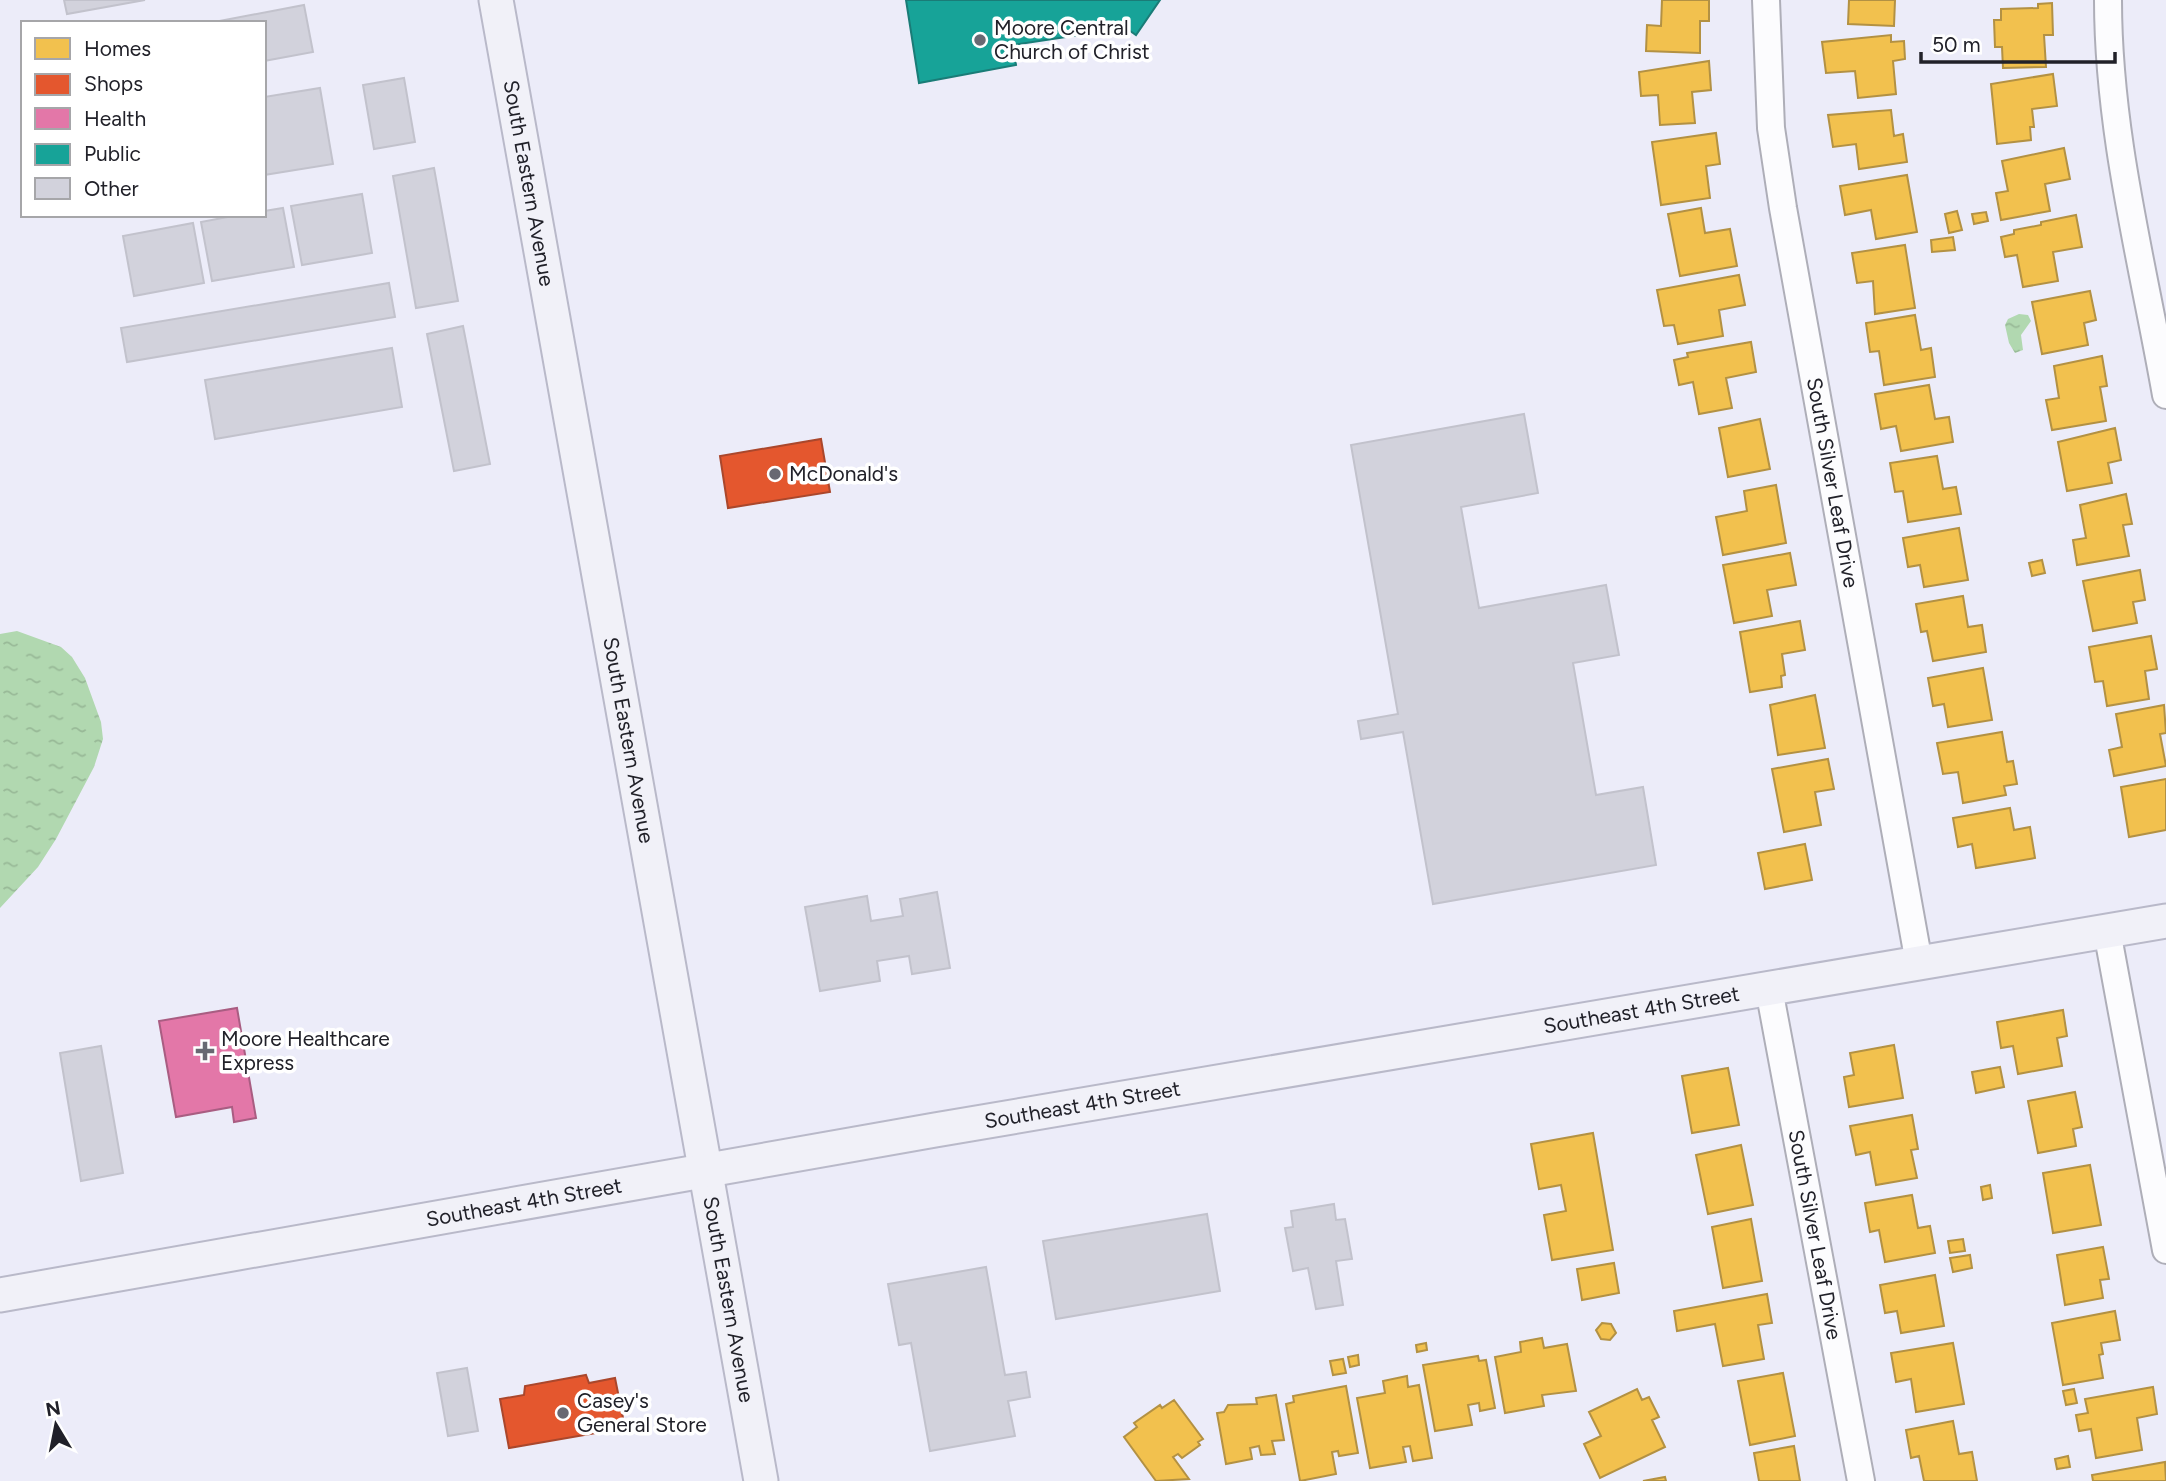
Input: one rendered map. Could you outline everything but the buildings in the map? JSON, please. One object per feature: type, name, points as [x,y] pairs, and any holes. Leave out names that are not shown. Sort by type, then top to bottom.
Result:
[{"type":"main road","name":"South Eastern Avenue","points":[[496,0],[761,1481]]},
{"type":"main road","name":"Southeast 4th Street","points":[[0,1295],[705,1170],[2166,922]]},
{"type":"street","name":"South Silver Leaf Drive","points":[[1766,0],[1771,128],[1783,208],[1919,963]]},
{"type":"street","points":[[2108,0],[2108,46],[2119,142],[2166,395]]},
{"type":"street","points":[[2107,931],[2166,1250]]},
{"type":"street","name":"South Silver Leaf Drive","points":[[1769,989],[1861,1481]]},
{"type":"water","points":[[2019,314],[2028,315],[2031,321],[2021,335],[2023,350],[2015,353],[2009,343],[2005,325],[2008,319]]},
{"type":"water","points":[[17,631],[61,647],[72,657],[85,678],[101,722],[103,739],[94,767],[56,839],[38,867],[0,908],[0,634]]},
{"type":"place","name":"Moore Central Church of Christ","points":[[980,40]]},
{"type":"place","name":"McDonald's","points":[[775,474]]},
{"type":"place","name":"Moore Healthcare Express","points":[[205,1051]]},
{"type":"place","name":"Casey's General Store","points":[[563,1413]]}]
